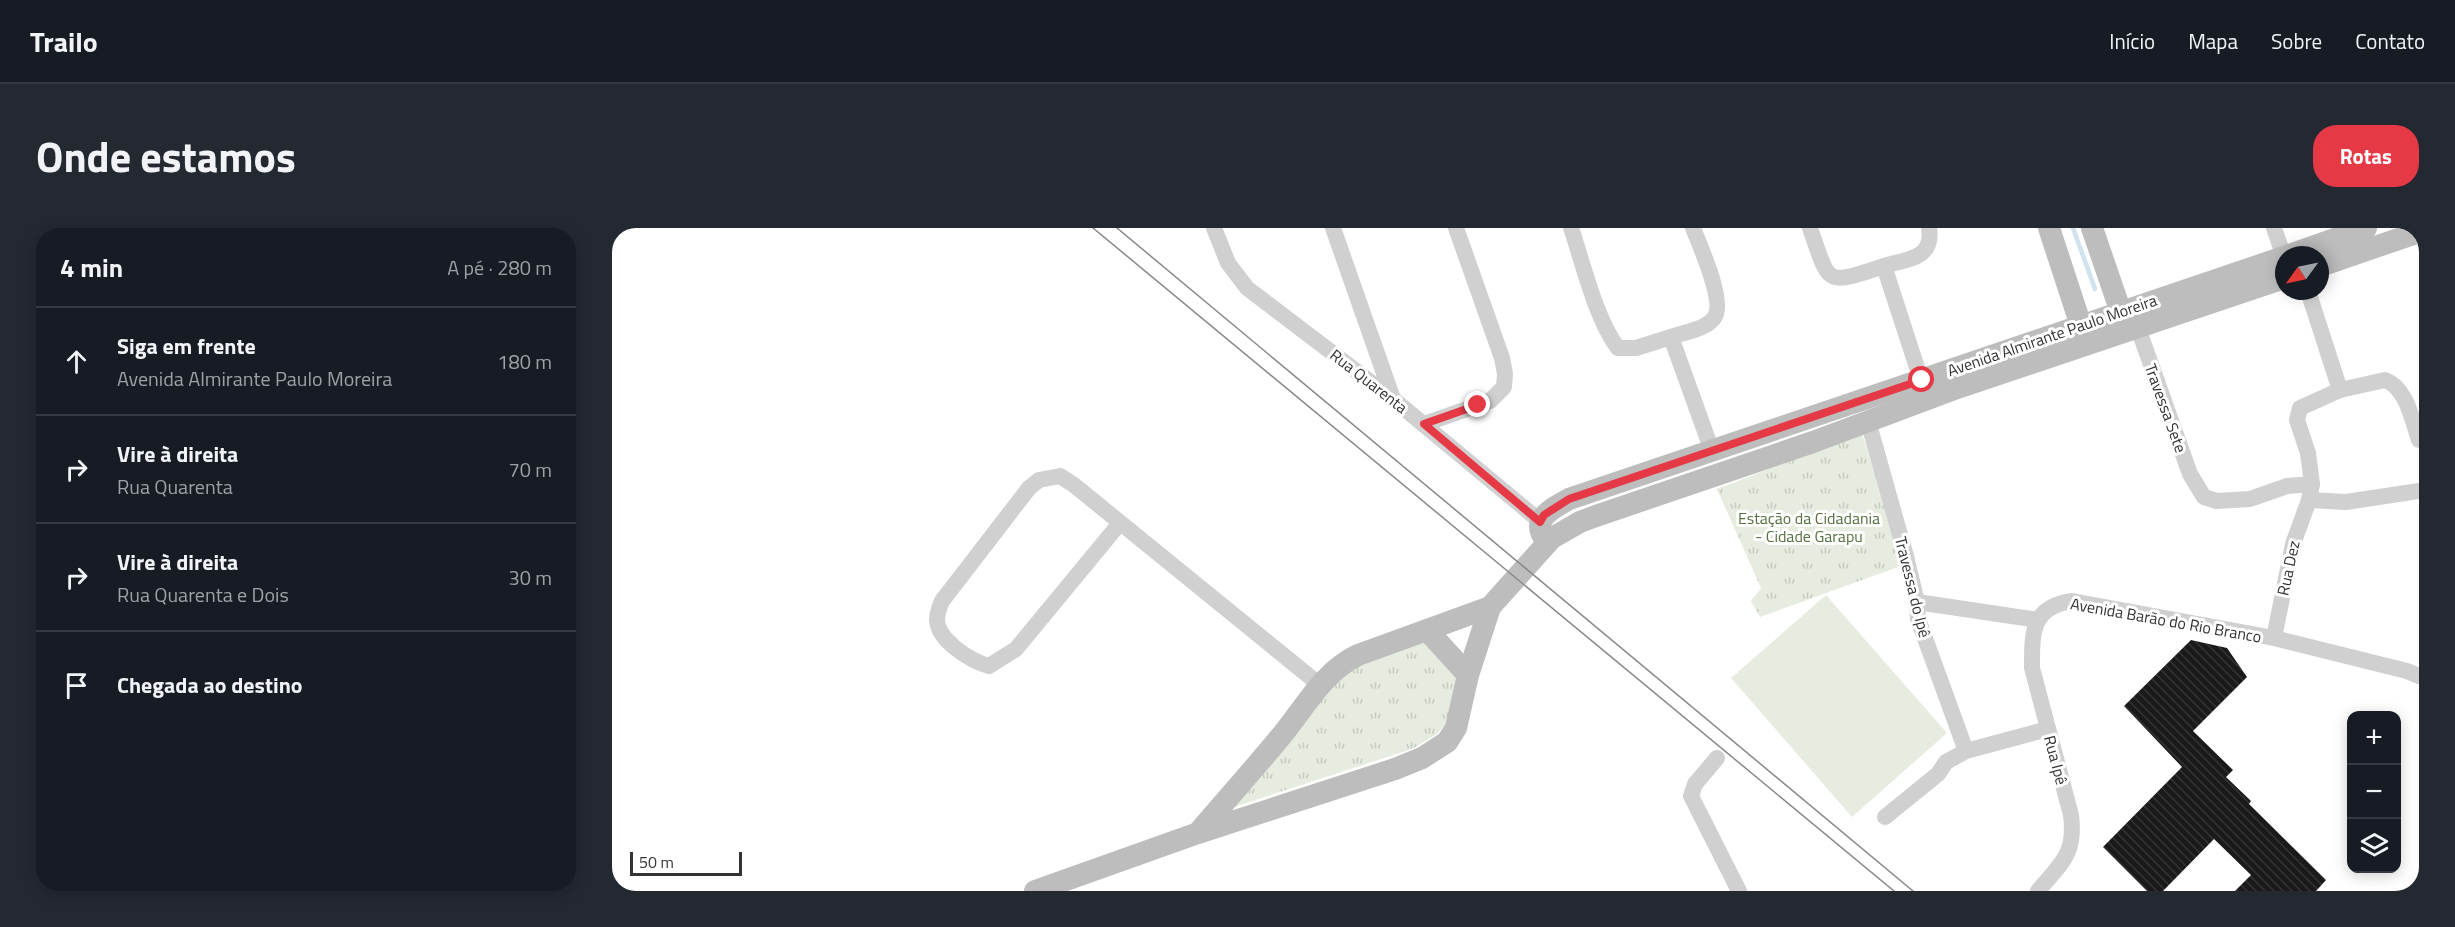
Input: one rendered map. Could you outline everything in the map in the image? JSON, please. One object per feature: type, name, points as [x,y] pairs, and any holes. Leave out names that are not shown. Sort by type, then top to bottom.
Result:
[{"type":"main road","points":[[2049,228],[2084,334]]},
{"type":"main road","points":[[2092,228],[2129,323]]},
{"type":"main road","points":[[2315,246],[2366,228]]},
{"type":"main road","points":[[2329,263],[2419,232]]},
{"type":"main road","name":"Avenida Almirante Paulo Moreira","points":[[2129,323],[2275,261]]},
{"type":"main road","name":"Avenida Almirante Paulo Moreira","points":[[1035,891],[1198,833],[1395,769],[1422,758],[1447,742],[1456,728],[1468,675],[1490,607],[1544,532],[1544,515],[1569,499],[1922,380],[2275,281]]},
{"type":"main road","name":"Avenida Almirante Paulo Moreira","points":[[1544,532],[1580,522],[1868,421],[2084,334]]},
{"type":"main road","points":[[1750,438],[1758,461]]},
{"type":"main road","name":"Avenida Almirante Paulo Moreira","points":[[1198,833],[1282,735],[1320,685],[1347,660],[1490,607]]},
{"type":"main road","points":[[1427,630],[1468,675]]},
{"type":"street","name":"Rua Quarenta","points":[[1214,228],[1228,263],[1247,288],[1424,424],[1544,532]]},
{"type":"street","points":[[1333,228],[1393,399]]},
{"type":"street","points":[[1424,424],[1490,401],[1504,387],[1505,374],[1502,358],[1456,228]]},
{"type":"street","points":[[1571,228],[1603,321],[1610,338],[1618,348],[1636,348],[1704,326],[1714,318],[1718,309],[1716,295],[1693,228]]},
{"type":"street","points":[[1810,228],[1822,266],[1827,274],[1834,278],[1845,279],[1917,256],[1927,250],[1931,238],[1929,228]]},
{"type":"street","points":[[2274,228],[2280,246]]},
{"type":"street","points":[[1884,266],[1922,380]]},
{"type":"street","points":[[2311,300],[2340,390]]},
{"type":"street","name":"Travessa Sete","points":[[2129,323],[2196,487],[2204,497],[2217,501],[2250,499],[2287,486],[2311,492]]},
{"type":"street","points":[[1671,337],[1712,451]]},
{"type":"street","points":[[2419,440],[2404,398],[2392,382],[2385,380],[2340,390],[2306,404],[2300,408],[2298,413],[2310,459],[2311,492],[2346,502],[2419,491]]},
{"type":"street","name":"Travessa do Ipê","points":[[1868,421],[1917,602],[1918,619],[1966,752]]},
{"type":"street","points":[[1120,523],[1016,649],[1002,660],[989,666],[979,663],[950,643],[941,633],[937,622],[942,601],[1029,489],[1039,480],[1060,476],[1120,523],[1320,685]]},
{"type":"street","name":"Rua Dez","points":[[2274,638],[2292,544],[2311,492]]},
{"type":"street","name":"Avenida Barão do Rio Branco","points":[[2038,620],[2044,610],[2058,603],[2072,601],[2274,638],[2419,676]]},
{"type":"street","points":[[1917,602],[2038,620]]},
{"type":"street","name":"Rua Ipê","points":[[2037,891],[2070,850],[2073,835],[2071,815],[2032,669],[2032,647],[2038,620]]},
{"type":"street","points":[[1885,817],[1938,774],[1946,762],[1966,752],[2048,729]]},
{"type":"street","points":[[1717,758],[1695,784],[1691,796],[1739,891]]},
{"type":"green space","name":"Estação da Cidadania - Cidade Garapu","points":[[1862,433],[1899,552],[1898,567],[1760,617],[1751,601],[1761,588],[1717,489]]},
{"type":"green space","points":[[1826,595],[1947,733],[1852,817],[1731,678]]},
{"type":"green space","points":[[1427,639],[1455,674],[1457,688],[1446,724],[1437,734],[1412,749],[1231,808],[1331,677]]},
{"type":"building","points":[[2191,640],[2227,648],[2247,677],[2193,731],[2233,770],[2226,777],[2251,801],[2249,804],[2326,880],[2316,891],[2235,891],[2251,875],[2214,839],[2163,891],[2147,891],[2103,847],[2182,767],[2124,706]]},
{"type":"waterway","points":[[2073,228],[2095,289]]},
{"type":"tram line","points":[[1093,228],[1894,891]]},
{"type":"tram line","points":[[1117,228],[1913,891]]},
{"type":"route","points":[[1478,405],[1424,424],[1540,522],[1544,515],[1554,507],[1569,499],[1922,380]]}]
